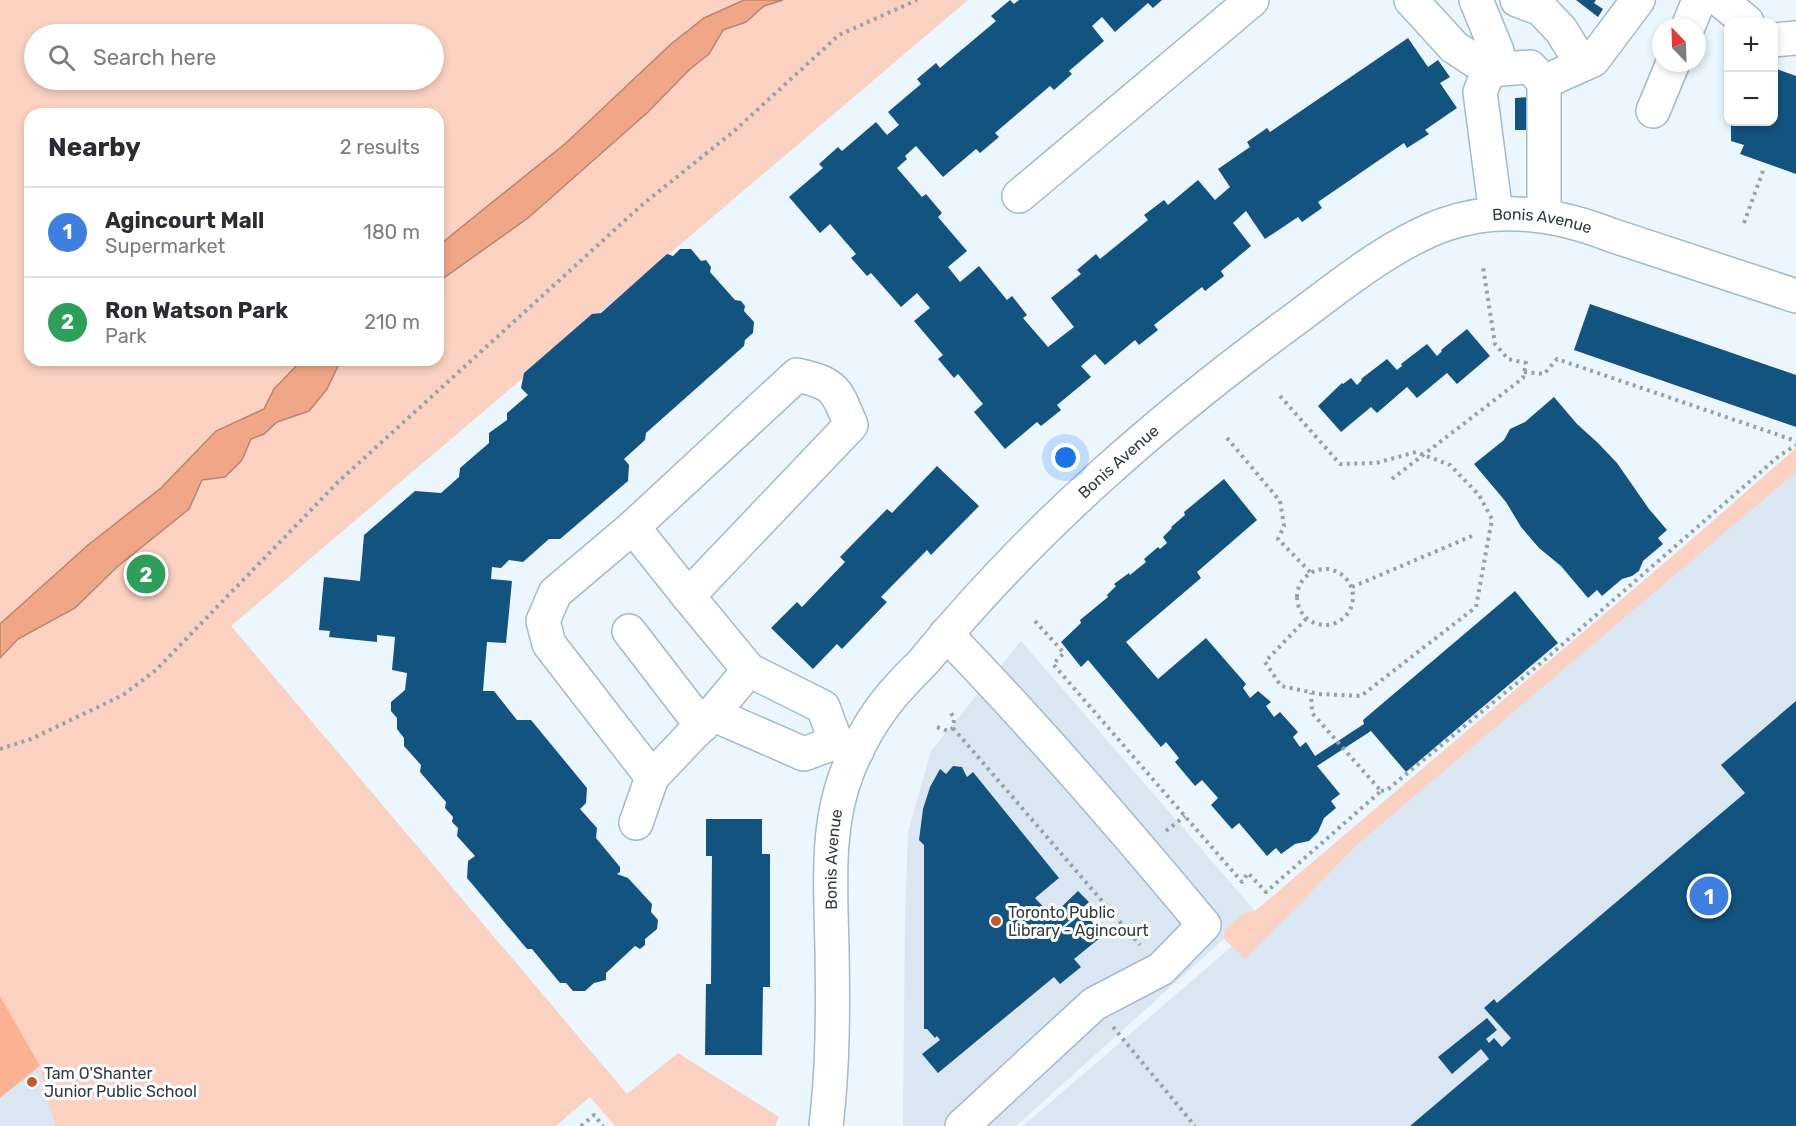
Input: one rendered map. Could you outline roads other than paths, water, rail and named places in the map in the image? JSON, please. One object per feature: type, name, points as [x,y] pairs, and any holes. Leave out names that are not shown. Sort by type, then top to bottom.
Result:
[{"type":"street","points":[[1019,196],[1252,0]]},
{"type":"street","points":[[1411,0],[1454,47],[1489,70],[1530,67],[1544,82],[1544,215]]},
{"type":"street","points":[[1496,214],[1480,92],[1497,51],[1478,5],[1512,0]]},
{"type":"street","points":[[1517,0],[1541,9],[1561,30],[1582,64]]},
{"type":"street","points":[[1544,82],[1593,60],[1638,0]]},
{"type":"street","points":[[1692,18],[1699,0]]},
{"type":"street","points":[[1720,0],[1742,18]]},
{"type":"street","points":[[1778,40],[1796,38]]},
{"type":"street","points":[[1653,111],[1669,72]]},
{"type":"street","name":"Bonis Avenue","points":[[826,1126],[833,1008],[831,852],[835,818],[846,775],[847,746],[946,634],[1042,531],[1166,419],[1250,352],[1335,289],[1406,242],[1450,223],[1496,214],[1544,215],[1582,224],[1796,296]]},
{"type":"street","points":[[652,777],[549,644],[543,621],[555,593],[633,527],[797,375],[821,380],[837,393],[851,425],[688,596]]},
{"type":"street","points":[[629,631],[707,720],[804,754],[847,746],[823,707],[749,669],[633,527]]},
{"type":"street","points":[[946,634],[1142,850],[1204,925],[1161,969],[1094,1004],[962,1126]]},
{"type":"street","points":[[636,823],[652,777],[707,720],[749,669]]},
{"type":"place","name":"Ron Watson Park","points":[[146,574]]},
{"type":"place","name":"Agincourt Mall","points":[[1709,896]]},
{"type":"place","name":"Toronto Public Library - Agincourt","points":[[996,921]]},
{"type":"place","name":"Tam O'Shanter Junior Public School","points":[[32,1082]]}]
